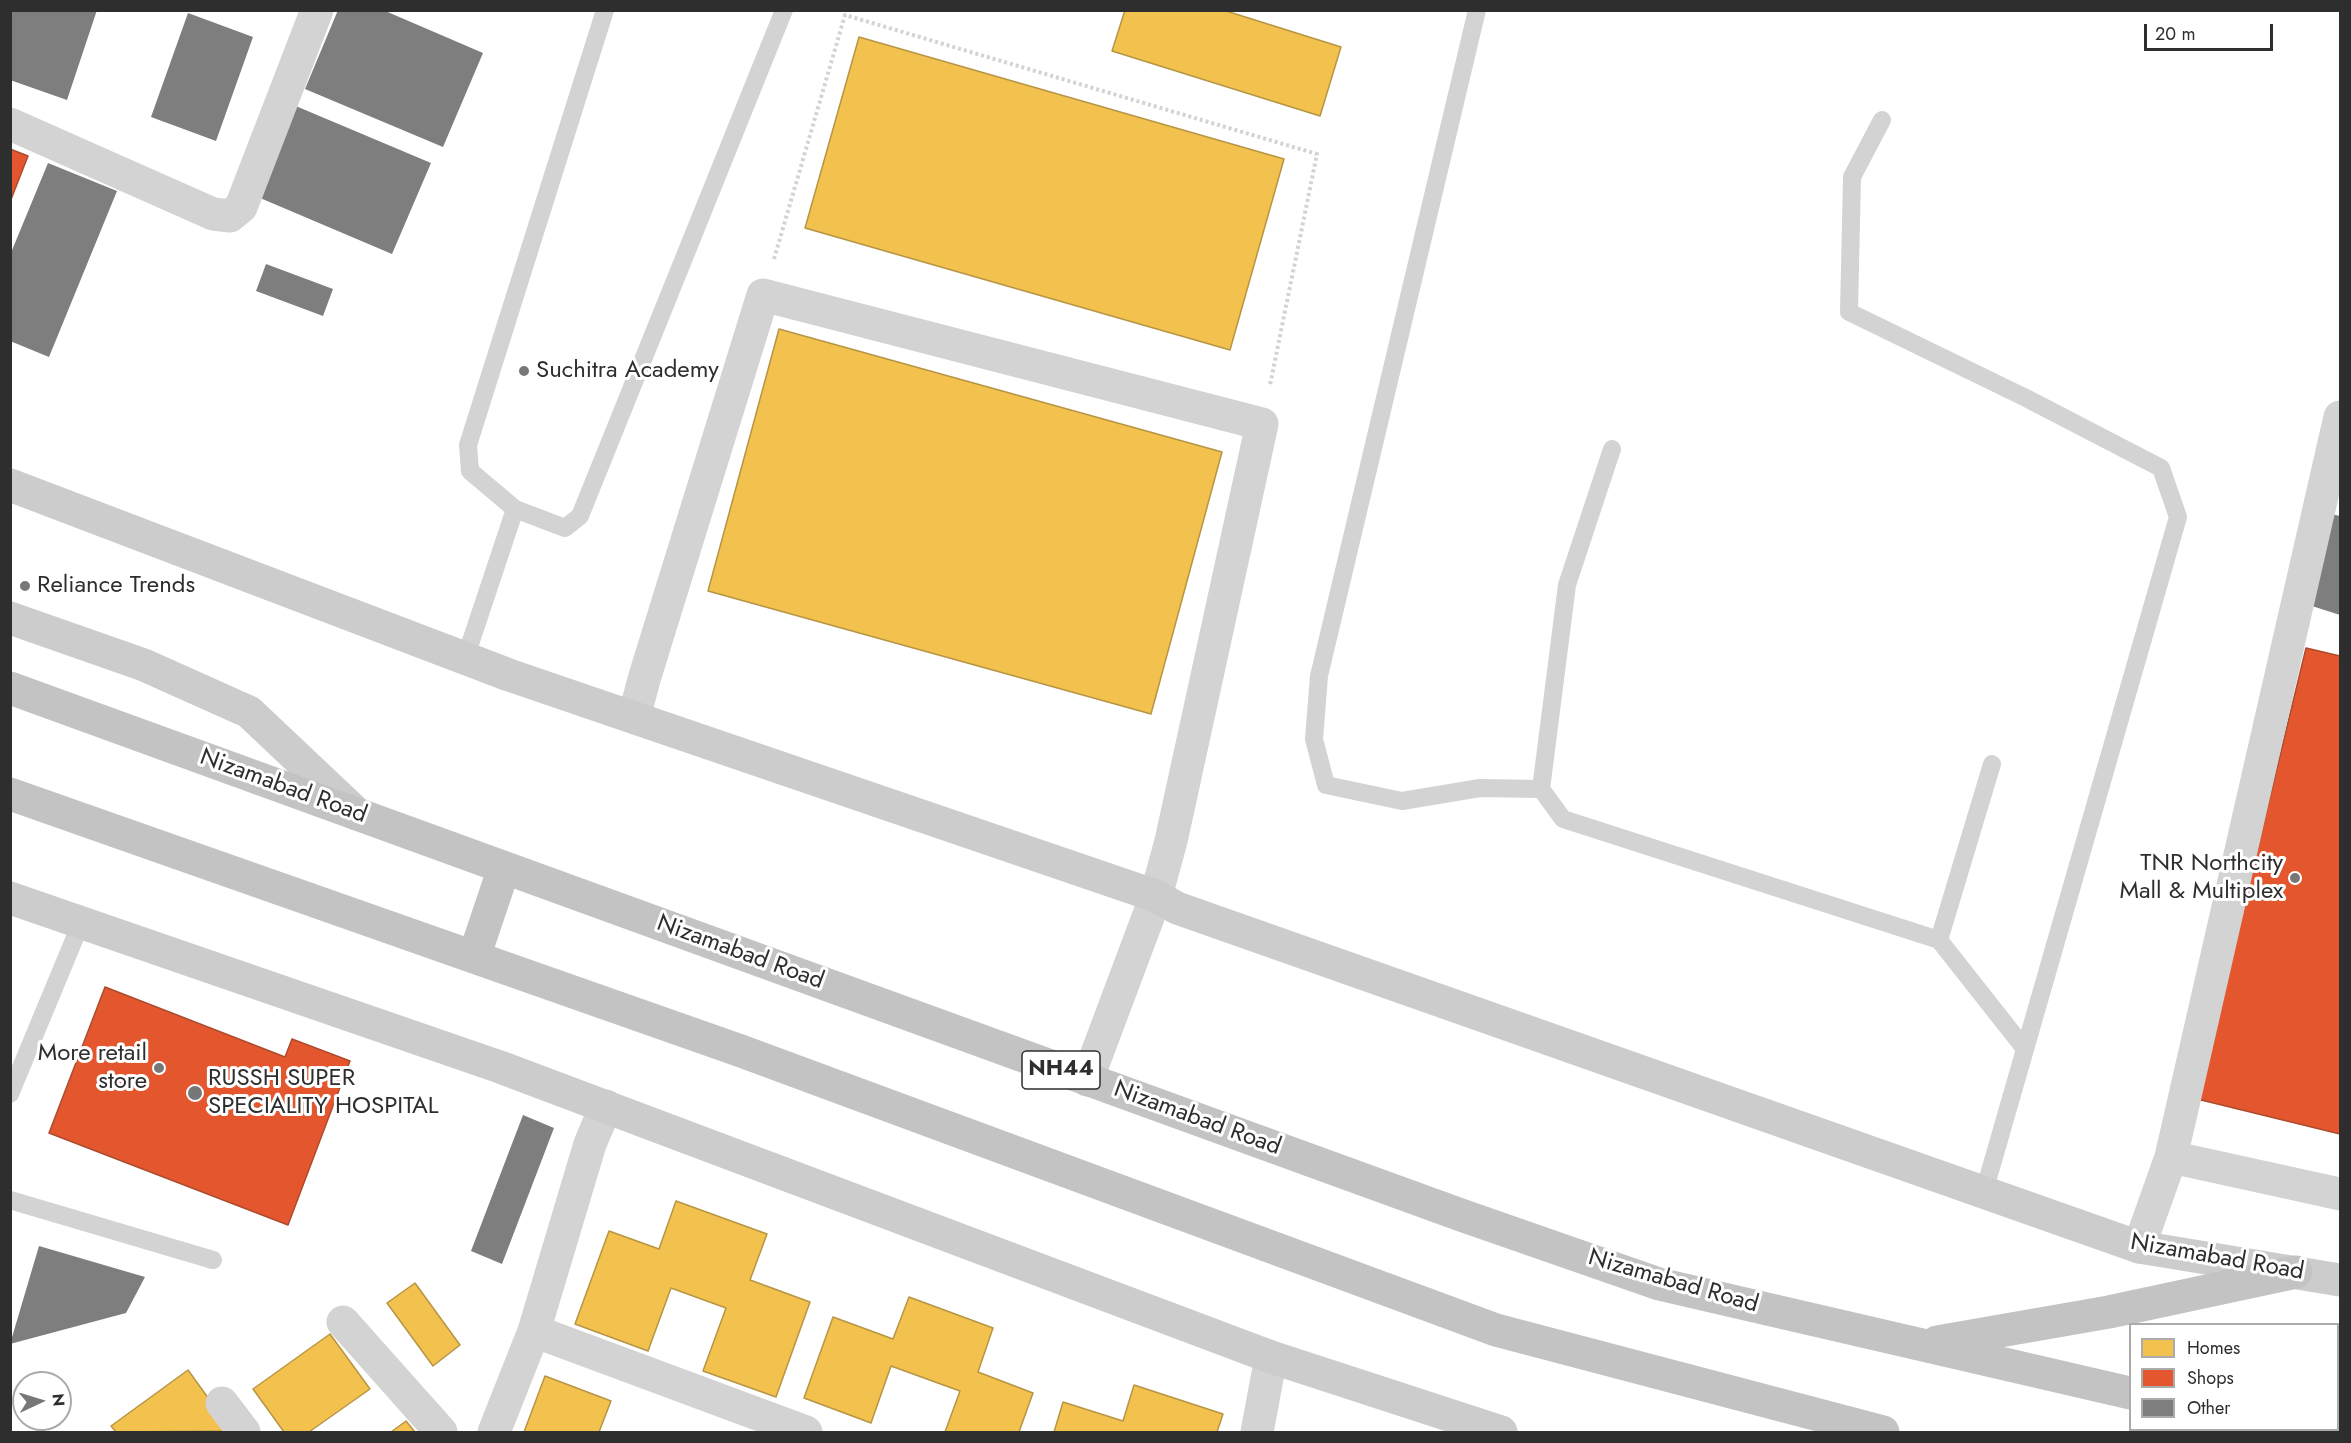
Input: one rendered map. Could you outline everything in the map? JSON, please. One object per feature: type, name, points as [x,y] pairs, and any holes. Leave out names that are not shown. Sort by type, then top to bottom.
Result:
[{"type":"highway","name":"Nizamabad Road","points":[[10,688],[1450,1211],[1659,1284],[2129,1393]]},
{"type":"highway","points":[[10,794],[764,1059],[1497,1330],[1884,1432]]},
{"type":"highway","points":[[474,957],[504,868]]},
{"type":"highway","points":[[1920,1344],[2109,1312],[2296,1272]]},
{"type":"main road","name":"Nizamabad Road","points":[[10,485],[465,659],[1156,896],[1178,908],[2139,1247],[2340,1280]]},
{"type":"main road","points":[[10,618],[144,665],[249,712],[357,814]]},
{"type":"main road","points":[[10,897],[606,1106],[1271,1357],[1501,1432]]},
{"type":"street","points":[[10,124],[213,214],[230,216],[241,207],[317,10]]},
{"type":"street","points":[[634,717],[763,295],[1262,424],[1171,841],[1156,896],[1088,1080]]},
{"type":"street","points":[[2139,1247],[2171,1157],[2340,417]]},
{"type":"street","points":[[494,1432],[534,1331],[590,1144],[606,1106]]},
{"type":"street","points":[[2171,1157],[2340,1194]]},
{"type":"street","points":[[343,1322],[441,1432]]},
{"type":"street","points":[[534,1331],[806,1432]]},
{"type":"street","points":[[1257,1432],[1271,1357]]},
{"type":"street","points":[[222,1403],[244,1432]]},
{"type":"lane","points":[[605,10],[468,445],[470,471],[515,509],[565,528],[579,516],[784,10]]},
{"type":"lane","points":[[1477,10],[1318,676],[1314,739],[1326,785],[1402,801],[1480,788],[1541,789]]},
{"type":"lane","points":[[1882,120],[1852,177],[1849,312],[2161,468],[2178,517],[1984,1192]]},
{"type":"lane","points":[[1612,449],[1567,585],[1541,789],[1563,819],[1939,940],[2025,1049]]},
{"type":"lane","points":[[465,659],[515,509]]},
{"type":"lane","points":[[1939,940],[1992,764]]},
{"type":"lane","points":[[10,1094],[81,923]]},
{"type":"lane","points":[[10,1200],[213,1260]]},
{"type":"path","points":[[763,295],[845,15],[1317,154],[1262,424]]},
{"type":"building: Homes","points":[[1125,10],[1223,10],[1341,47],[1320,116],[1112,51]]},
{"type":"building: Homes","points":[[859,37],[1284,159],[1230,350],[805,228]]},
{"type":"building: Homes","points":[[779,329],[1222,452],[1151,714],[708,591]]},
{"type":"building: Homes","points":[[676,1201],[767,1234],[750,1280],[810,1302],[776,1397],[703,1371],[726,1308],[671,1288],[648,1351],[575,1324],[609,1231],[659,1249]]},
{"type":"building: Homes","points":[[415,1283],[460,1345],[433,1366],[387,1303]]},
{"type":"building: Homes","points":[[909,1297],[993,1328],[978,1372],[1033,1393],[1019,1432],[945,1432],[960,1391],[891,1366],[871,1423],[804,1398],[833,1317],[893,1339]]},
{"type":"building: Homes","points":[[330,1334],[370,1389],[309,1432],[284,1432],[253,1389]]},
{"type":"building: Homes","points":[[188,1370],[232,1431],[116,1432],[111,1426]]},
{"type":"building: Homes","points":[[545,1376],[611,1401],[599,1432],[524,1432]]},
{"type":"building: Homes","points":[[1134,1385],[1223,1414],[1217,1432],[1054,1432],[1063,1402],[1123,1421]]},
{"type":"building: Homes","points":[[406,1421],[415,1432],[391,1432]]},
{"type":"building: Shops","points":[[10,149],[28,156],[10,202]]},
{"type":"building: Shops","name":"TNR Northcity Mall & Multiplex","points":[[2306,648],[2340,656],[2340,1134],[2197,1099]]},
{"type":"building: Shops","points":[[105,987],[285,1057],[292,1039],[350,1061],[288,1225],[49,1133]]},
{"type":"building: Other","points":[[10,10],[97,10],[67,100],[10,80]]},
{"type":"building: Other","points":[[338,10],[383,10],[483,53],[443,147],[305,89]]},
{"type":"building: Other","points":[[188,13],[253,37],[216,141],[151,117]]},
{"type":"building: Other","points":[[291,104],[431,163],[392,254],[253,195]]},
{"type":"building: Other","points":[[48,163],[117,191],[49,357],[10,341],[10,255]]},
{"type":"building: Other","points":[[266,264],[333,289],[323,316],[256,291]]},
{"type":"building: Other","points":[[2327,513],[2340,516],[2340,615],[2312,606]]},
{"type":"building: Other","points":[[523,1115],[554,1128],[502,1264],[471,1251]]},
{"type":"building: Other","points":[[39,1246],[145,1277],[126,1313],[10,1344]]},
{"type":"place","name":"Suchitra Academy","points":[[524,371]]},
{"type":"place","name":"Reliance Trends","points":[[25,586]]},
{"type":"place","name":"TNR Northcity Mall & Multiplex","points":[[2295,878]]},
{"type":"place","name":"More retail store","points":[[159,1068]]},
{"type":"place","name":"RUSSH SUPER SPECIALITY HOSPITAL","points":[[195,1093]]}]
